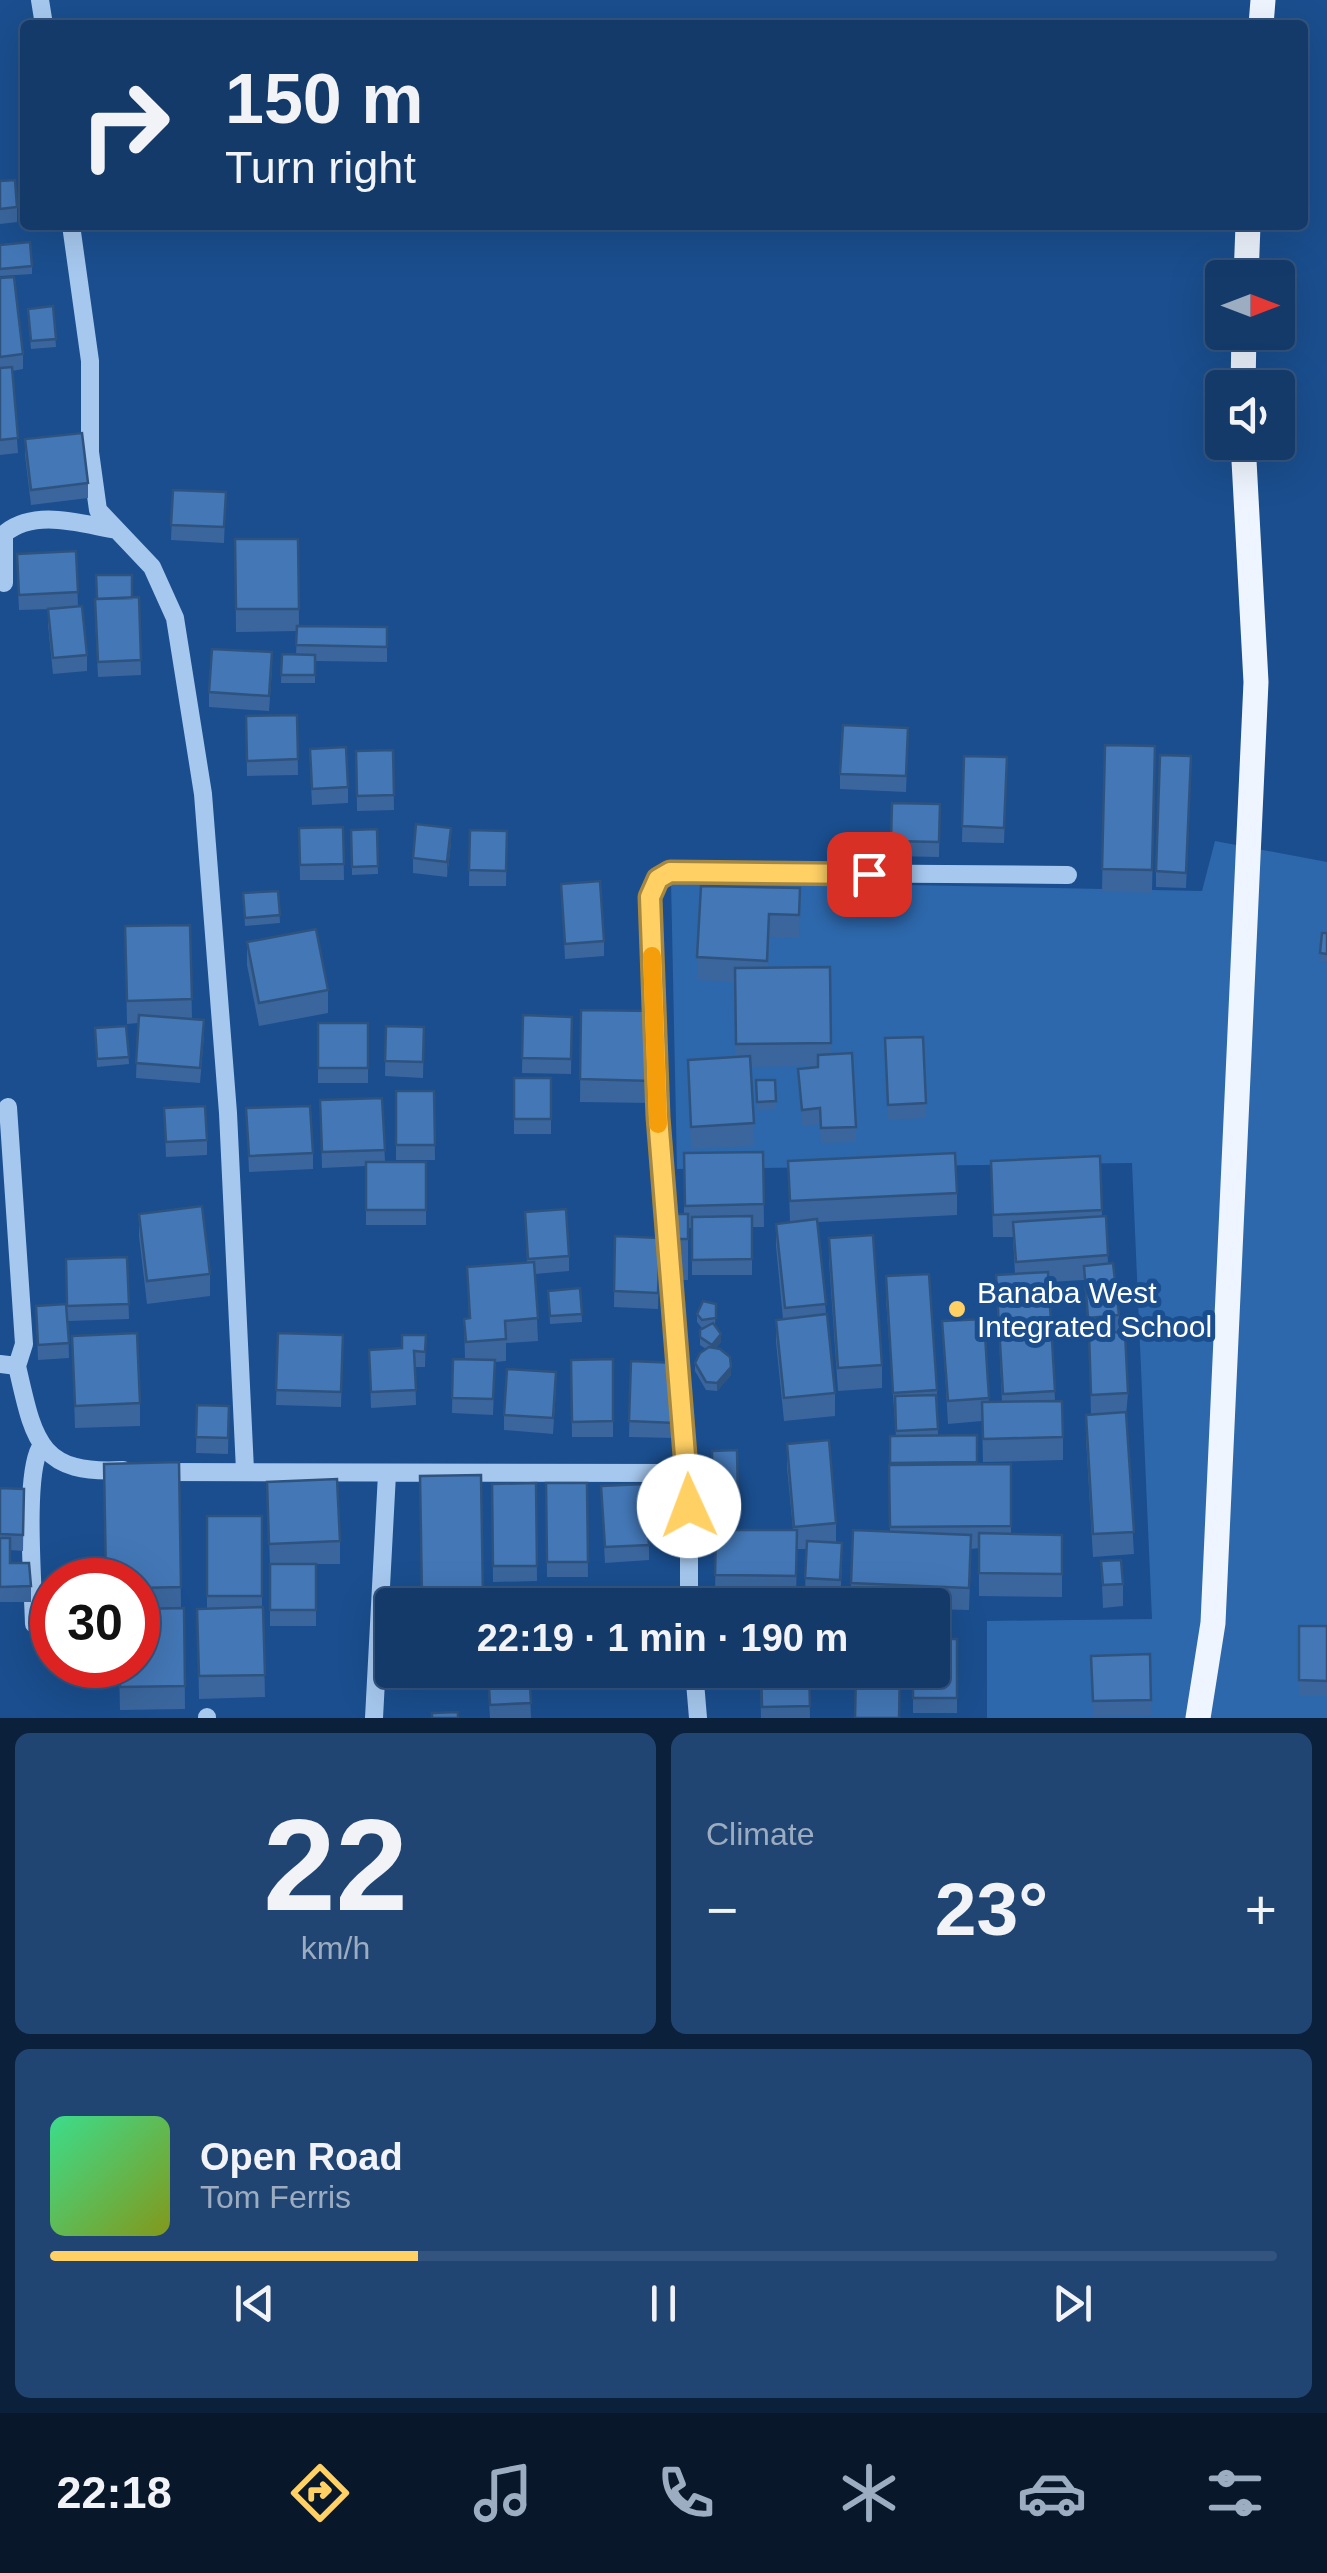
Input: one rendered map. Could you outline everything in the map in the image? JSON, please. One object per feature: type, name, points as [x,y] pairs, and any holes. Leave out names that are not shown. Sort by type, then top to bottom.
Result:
[{"type":"main road","points":[[1247,260],[1248,230]]},
{"type":"main road","points":[[1198,1718],[1214,1623],[1256,682],[1244,460]]},
{"type":"street","points":[[72,230],[90,361],[90,452],[98,510],[152,567],[175,618],[203,794],[228,1113],[246,1470]]},
{"type":"street","points":[[4,583],[4,534],[14,526],[48,518],[118,530]]},
{"type":"street","points":[[690,1588],[688,1474],[658,1117],[650,897],[658,879],[670,872],[1068,875]]},
{"type":"street","points":[[8,1107],[24,1344],[9,1365],[40,1448],[59,1464],[86,1472],[688,1474]]},
{"type":"street","points":[[34,1558],[34,1459],[40,1448]]},
{"type":"street","points":[[374,1718],[386,1474]]},
{"type":"street","points":[[696,1688],[698,1718]]},
{"type":"shaded area","points":[[1215,841],[1327,862],[1327,1718],[987,1718],[987,1621],[1152,1619],[1132,1163],[677,1169],[671,880],[1202,891]]},
{"type":"building","points":[[15,180],[17,207],[0,209],[0,181]]},
{"type":"building","points":[[30,242],[32,266],[0,269],[0,245]]},
{"type":"building","points":[[14,277],[23,354],[0,357],[0,278]]},
{"type":"building","points":[[53,306],[56,339],[31,341],[28,309]]},
{"type":"building","points":[[12,367],[18,438],[0,440],[0,368]]},
{"type":"building","points":[[82,433],[88,483],[31,490],[25,439]]},
{"type":"building","points":[[173,490],[226,492],[224,527],[171,525]]},
{"type":"building","points":[[235,539],[298,539],[299,609],[236,609]]},
{"type":"building","points":[[76,551],[78,592],[19,595],[17,554]]},
{"type":"building","points":[[96,575],[132,575],[132,598],[97,599]]},
{"type":"building","points":[[139,597],[141,660],[98,662],[95,599]]},
{"type":"building","points":[[82,606],[87,655],[53,658],[48,609]]},
{"type":"building","points":[[297,626],[387,627],[387,647],[296,645]]},
{"type":"building","points":[[212,649],[272,652],[269,696],[209,692]]},
{"type":"building","points":[[282,654],[315,655],[315,675],[281,675]]},
{"type":"building","points":[[297,715],[298,759],[247,761],[246,716]]},
{"type":"building","points":[[843,725],[908,728],[906,776],[840,774]]},
{"type":"building","points":[[1105,745],[1155,746],[1152,870],[1102,869]]},
{"type":"building","points":[[346,747],[348,787],[312,789],[310,749]]},
{"type":"building","points":[[393,750],[394,795],[357,796],[356,751]]},
{"type":"building","points":[[1160,755],[1191,756],[1186,873],[1156,871]]},
{"type":"building","points":[[964,756],[1007,757],[1004,828],[962,826]]},
{"type":"building","points":[[892,803],[940,804],[939,842],[891,841]]},
{"type":"building","points":[[416,824],[451,828],[447,862],[413,858]]},
{"type":"building","points":[[343,827],[344,864],[300,865],[299,828]]},
{"type":"building","points":[[377,829],[378,866],[352,867],[351,830]]},
{"type":"building","points":[[470,830],[507,831],[506,871],[469,870]]},
{"type":"building","points":[[600,881],[604,941],[565,944],[561,884]]},
{"type":"building","points":[[701,886],[800,888],[799,915],[769,914],[767,961],[697,957]]},
{"type":"building","points":[[278,891],[280,915],[245,918],[243,893]]},
{"type":"building","points":[[190,925],[192,999],[127,1001],[125,926]]},
{"type":"building","points":[[316,929],[328,990],[259,1003],[247,942]]},
{"type":"building","points":[[1322,933],[1327,933],[1327,954],[1320,953]]},
{"type":"building","points":[[830,967],[831,1043],[736,1044],[735,968]]},
{"type":"building","points":[[581,1010],[654,1011],[652,1081],[580,1079]]},
{"type":"building","points":[[139,1015],[204,1020],[200,1068],[136,1063]]},
{"type":"building","points":[[523,1015],[572,1017],[571,1059],[522,1058]]},
{"type":"building","points":[[318,1023],[368,1023],[368,1068],[318,1068]]},
{"type":"building","points":[[126,1026],[129,1057],[97,1059],[95,1028]]},
{"type":"building","points":[[386,1026],[424,1027],[423,1062],[385,1061]]},
{"type":"building","points":[[923,1037],[926,1103],[888,1105],[885,1038]]},
{"type":"building","points":[[852,1053],[856,1127],[821,1128],[820,1108],[802,1110],[798,1069],[818,1067],[818,1055]]},
{"type":"building","points":[[750,1056],[754,1123],[691,1127],[688,1060]]},
{"type":"building","points":[[514,1078],[551,1078],[551,1119],[514,1119]]},
{"type":"building","points":[[756,1080],[775,1080],[776,1101],[757,1102]]},
{"type":"building","points":[[396,1091],[434,1091],[435,1145],[396,1145]]},
{"type":"building","points":[[382,1098],[385,1150],[322,1152],[320,1100]]},
{"type":"building","points":[[205,1106],[207,1140],[166,1142],[164,1108]]},
{"type":"building","points":[[310,1106],[313,1153],[249,1156],[246,1108]]},
{"type":"building","points":[[763,1152],[764,1204],[685,1206],[684,1153]]},
{"type":"building","points":[[955,1153],[957,1193],[790,1201],[788,1161]]},
{"type":"building","points":[[1100,1156],[1102,1210],[993,1215],[991,1161]]},
{"type":"building","points":[[366,1162],[426,1162],[426,1210],[366,1210]]},
{"type":"building","points":[[202,1206],[210,1274],[147,1281],[139,1214]]},
{"type":"building","points":[[566,1209],[569,1256],[528,1259],[525,1212]]},
{"type":"building","points":[[672,1214],[688,1214],[688,1239],[672,1239]]},
{"type":"building","points":[[752,1216],[752,1259],[692,1260],[692,1217]]},
{"type":"building","points":[[1106,1216],[1108,1255],[1016,1262],[1013,1222]]},
{"type":"building","points":[[817,1219],[826,1304],[785,1308],[776,1224]]},
{"type":"building","points":[[873,1235],[882,1365],[838,1368],[829,1238]]},
{"type":"building","points":[[615,1236],[660,1238],[658,1293],[614,1291]]},
{"type":"building","points":[[127,1257],[129,1304],[67,1306],[66,1259]]},
{"type":"building","points":[[534,1262],[538,1318],[505,1321],[506,1339],[466,1342],[464,1319],[470,1318],[467,1267]]},
{"type":"building","points":[[1113,1263],[1119,1315],[1088,1318],[1084,1266]]},
{"type":"building","points":[[1048,1272],[1055,1391],[1003,1394],[996,1275]]},
{"type":"building","points":[[929,1274],[937,1390],[893,1393],[886,1276]]},
{"type":"building","points":[[580,1288],[582,1314],[550,1316],[548,1291]]},
{"type":"building","points":[[703,1301],[716,1304],[716,1318],[702,1320],[697,1314]]},
{"type":"building","points":[[66,1304],[69,1343],[38,1345],[36,1306]]},
{"type":"building","points":[[827,1314],[835,1393],[784,1398],[776,1320]]},
{"type":"building","points":[[984,1319],[989,1398],[948,1401],[942,1321]]},
{"type":"building","points":[[713,1323],[721,1334],[712,1345],[700,1337],[700,1330]]},
{"type":"building","points":[[1125,1332],[1128,1393],[1091,1395],[1089,1333]]},
{"type":"building","points":[[137,1333],[140,1403],[75,1406],[72,1336]]},
{"type":"building","points":[[278,1333],[343,1335],[341,1392],[276,1390]]},
{"type":"building","points":[[402,1335],[426,1335],[425,1352],[414,1351],[416,1390],[371,1392],[369,1350],[402,1348]]},
{"type":"building","points":[[709,1347],[730,1357],[731,1367],[717,1383],[706,1382],[695,1363]]},
{"type":"building","points":[[453,1359],[495,1360],[493,1399],[452,1398]]},
{"type":"building","points":[[613,1359],[613,1421],[572,1422],[571,1360]]},
{"type":"building","points":[[631,1361],[677,1363],[675,1423],[629,1421]]},
{"type":"building","points":[[507,1369],[556,1372],[553,1418],[504,1415]]},
{"type":"building","points":[[936,1395],[938,1429],[896,1431],[895,1396]]},
{"type":"building","points":[[1062,1401],[1063,1437],[983,1439],[982,1402]]},
{"type":"building","points":[[197,1405],[229,1406],[228,1438],[196,1437]]},
{"type":"building","points":[[1126,1412],[1134,1532],[1093,1534],[1086,1415]]},
{"type":"building","points":[[977,1435],[977,1462],[890,1463],[890,1436]]},
{"type":"building","points":[[829,1440],[836,1523],[794,1527],[787,1444]]},
{"type":"building","points":[[737,1450],[738,1498],[713,1498],[712,1451]]},
{"type":"building","points":[[179,1462],[181,1587],[160,1587],[160,1558],[106,1558],[104,1464]]},
{"type":"building","points":[[1011,1464],[1011,1526],[890,1527],[889,1465]]},
{"type":"building","points":[[671,1472],[678,1528],[656,1531],[649,1475]]},
{"type":"building","points":[[481,1475],[483,1588],[422,1588],[420,1476]]},
{"type":"building","points":[[337,1479],[340,1541],[269,1544],[267,1482]]},
{"type":"building","points":[[536,1483],[537,1566],[493,1566],[492,1484]]},
{"type":"building","points":[[546,1483],[587,1483],[588,1562],[547,1562]]},
{"type":"building","points":[[645,1484],[649,1545],[605,1547],[601,1486]]},
{"type":"building","points":[[0,1488],[24,1489],[23,1535],[0,1534]]},
{"type":"building","points":[[207,1516],[262,1516],[262,1596],[207,1596]]},
{"type":"building","points":[[716,1530],[797,1530],[796,1576],[715,1575]]},
{"type":"building","points":[[853,1530],[971,1535],[969,1588],[851,1583]]},
{"type":"building","points":[[979,1533],[1062,1535],[1062,1574],[979,1573]]},
{"type":"building","points":[[0,1538],[10,1538],[10,1563],[29,1563],[30,1586],[0,1587]]},
{"type":"building","points":[[807,1541],[842,1543],[840,1580],[805,1578]]},
{"type":"building","points":[[1121,1560],[1123,1584],[1103,1585],[1101,1561]]},
{"type":"building","points":[[270,1564],[316,1564],[316,1610],[270,1610]]},
{"type":"building","points":[[263,1607],[265,1675],[199,1676],[197,1609]]},
{"type":"building","points":[[184,1608],[185,1686],[160,1686],[160,1609]]},
{"type":"building","points":[[1299,1626],[1327,1626],[1327,1681],[1299,1680]]},
{"type":"building","points":[[950,1639],[957,1639],[957,1698],[913,1698],[913,1688],[950,1688]]},
{"type":"building","points":[[1150,1654],[1151,1700],[1093,1701],[1091,1656]]},
{"type":"building","points":[[489,1688],[530,1688],[531,1703],[490,1705]]},
{"type":"building","points":[[761,1688],[810,1688],[810,1706],[762,1707]]},
{"type":"building","points":[[856,1688],[900,1688],[899,1718],[855,1718]]},
{"type":"building","points":[[458,1712],[458,1718],[432,1718],[432,1713]]},
{"type":"slow traffic","points":[[652,956],[658,1124]]},
{"type":"place","name":"Banaba West Integrated School","points":[[957,1309]]},
{"type":"route","points":[[689,1506],[658,1117],[650,897],[658,879],[670,872],[869,874]]}]
